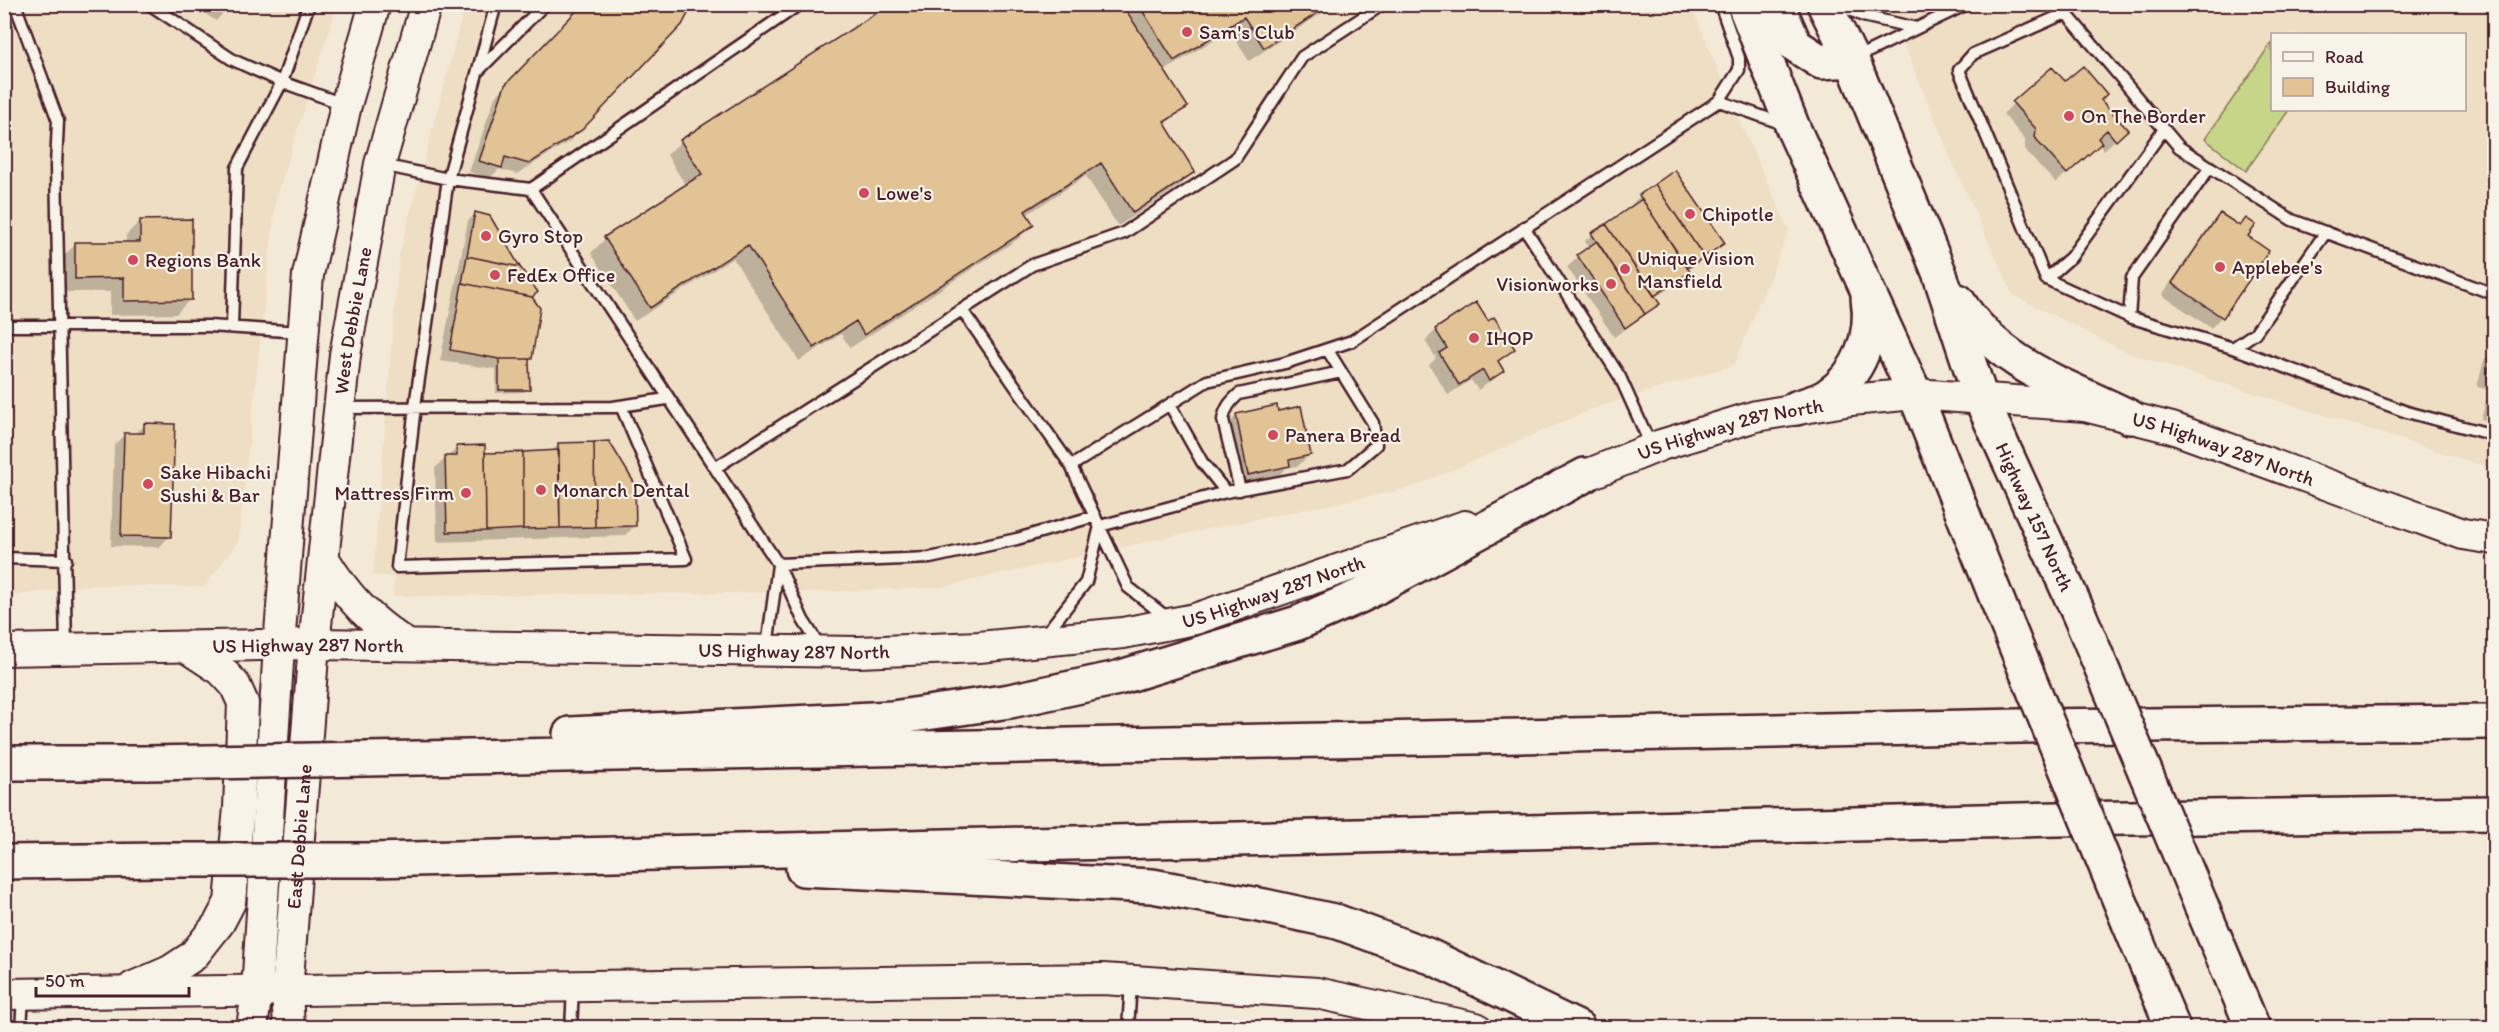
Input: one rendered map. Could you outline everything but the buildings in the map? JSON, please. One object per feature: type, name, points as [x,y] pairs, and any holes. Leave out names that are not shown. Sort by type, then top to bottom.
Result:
[{"type":"main road","points":[[279,646],[308,275],[346,105],[375,4]]},
{"type":"main road","name":"West Debbie Lane","points":[[314,644],[345,356],[380,164],[426,4]]},
{"type":"main road","points":[[1744,4],[1793,128],[1915,394],[2173,1028]]},
{"type":"main road","points":[[1778,4],[1795,45],[1821,62],[1852,60]]},
{"type":"main road","name":"Highway 157 North","points":[[1824,4],[1852,60],[1939,272],[1982,399],[2079,614],[2253,1028]]},
{"type":"main road","points":[[1939,272],[1972,324],[2018,363],[2130,417]]},
{"type":"main road","points":[[1796,408],[1826,397],[1850,375],[1866,347],[1871,315],[1865,284]]},
{"type":"main road","name":"US Highway 287 North","points":[[4,650],[314,644],[823,651],[978,647],[1123,633],[1175,623],[1226,609],[1441,536],[1652,448],[1756,416],[1851,400],[1915,394],[2085,406],[2130,417],[2172,428],[2463,534],[2494,539]]},
{"type":"main road","points":[[464,759],[528,736],[892,718],[1010,701],[1118,678],[1298,622],[1362,595],[1585,475]]},
{"type":"main road","points":[[324,559],[343,591],[358,608],[407,645]]},
{"type":"main road","name":"East Debbie Lane","points":[[289,1028],[287,991],[314,644]]},
{"type":"main road","points":[[119,993],[170,971],[193,956],[219,923],[230,902],[240,808],[243,703],[235,685],[221,670],[186,646]]},
{"type":"main road","name":"East Debbie Lane","points":[[252,1028],[257,991],[279,646]]},
{"type":"main road","points":[[4,763],[464,759],[2008,726],[2494,722]]},
{"type":"main road","points":[[4,862],[372,860],[2058,819],[2494,813]]},
{"type":"main road","points":[[622,854],[724,866],[1152,886],[1338,922],[1427,955],[1578,1028]]},
{"type":"main road","points":[[14,994],[287,991],[573,984],[1131,980],[1317,993],[1388,1013],[1476,1028]]},
{"type":"lane","points":[[15,4],[58,121],[56,166],[66,560],[66,648]]},
{"type":"lane","points":[[149,4],[233,60],[282,82],[346,105]]},
{"type":"lane","points":[[232,327],[237,168],[282,82],[309,4]]},
{"type":"lane","points":[[496,4],[448,178],[415,406],[397,567],[686,559],[621,406]]},
{"type":"lane","points":[[476,73],[545,4]]},
{"type":"lane","points":[[380,164],[448,178],[531,189],[800,4]]},
{"type":"lane","points":[[716,468],[1032,265],[1124,233],[1234,159],[1302,57],[1383,4]]},
{"type":"lane","points":[[1071,466],[1207,381],[1285,363],[1352,341],[1719,100],[1740,70],[1739,58],[1720,4]]},
{"type":"lane","points":[[1838,4],[1863,16],[1917,28]]},
{"type":"lane","points":[[1852,60],[1967,4]]},
{"type":"lane","points":[[2055,4],[2066,13],[2179,147],[2292,220],[2494,294]]},
{"type":"lane","points":[[2066,13],[1973,54],[1959,70],[2046,279],[2129,317],[2233,348],[2407,412],[2494,435]]},
{"type":"lane","points":[[1719,100],[1793,128]]},
{"type":"lane","points":[[2046,279],[2071,257],[2164,129]]},
{"type":"lane","points":[[2129,317],[2132,278],[2210,167]]},
{"type":"lane","points":[[531,189],[778,564],[803,620],[823,651]]},
{"type":"lane","points":[[1524,227],[1620,377],[1652,448]]},
{"type":"lane","points":[[2233,348],[2255,333],[2326,232]]},
{"type":"lane","points":[[962,310],[1071,466],[1128,588],[1175,623]]},
{"type":"lane","points":[[4,326],[232,327],[304,332]]},
{"type":"lane","points":[[1100,526],[1226,492],[1348,469],[1376,445],[1373,423],[1327,349]]},
{"type":"lane","points":[[1240,490],[1223,420],[1225,408],[1239,394],[1341,372]]},
{"type":"lane","points":[[340,408],[621,406],[668,399]]},
{"type":"lane","points":[[1170,405],[1202,462],[1226,492]]},
{"type":"lane","points":[[778,564],[930,558],[1017,539],[1095,516]]},
{"type":"lane","points":[[1040,641],[1086,582],[1100,526]]},
{"type":"lane","points":[[4,558],[66,560]]},
{"type":"lane","points":[[767,650],[778,564]]},
{"type":"lane","points":[[1128,1028],[1131,980]]},
{"type":"lane","points":[[571,1028],[573,984]]},
{"type":"lane","points":[[14,994],[21,1028]]},
{"type":"shaded area","points":[[4,5],[337,5],[276,198],[238,542],[204,587],[87,585],[5,597]]},
{"type":"shaded area","points":[[465,5],[1691,5],[1738,118],[1789,230],[1734,365],[1597,407],[1410,488],[1154,540],[942,587],[818,592],[393,596],[394,577],[373,575],[399,256]]},
{"type":"shaded area","points":[[1888,5],[2494,5],[2494,469],[2128,353],[2013,295],[1954,166]]},
{"type":"green space","points":[[2271,43],[2271,111],[2288,111],[2246,171],[2205,139]]},
{"type":"place","name":"Sam's Club","points":[[1187,32]]},
{"type":"place","name":"On The Border","points":[[2069,116]]},
{"type":"place","name":"Lowe's","points":[[864,193]]},
{"type":"place","name":"Chipotle","points":[[1690,214]]},
{"type":"place","name":"Gyro Stop","points":[[486,236]]},
{"type":"place","name":"Regions Bank","points":[[133,260]]},
{"type":"place","name":"Applebee's","points":[[2220,267]]},
{"type":"place","name":"Unique Vision Mansfield","points":[[1625,269]]},
{"type":"place","name":"FedEx Office","points":[[495,275]]},
{"type":"place","name":"Visionworks","points":[[1611,284]]},
{"type":"place","name":"IHOP","points":[[1474,338]]},
{"type":"place","name":"Panera Bread","points":[[1273,435]]},
{"type":"place","name":"Sake Hibachi Sushi & Bar","points":[[148,484]]},
{"type":"place","name":"Monarch Dental","points":[[541,490]]},
{"type":"place","name":"Mattress Firm","points":[[466,493]]}]
